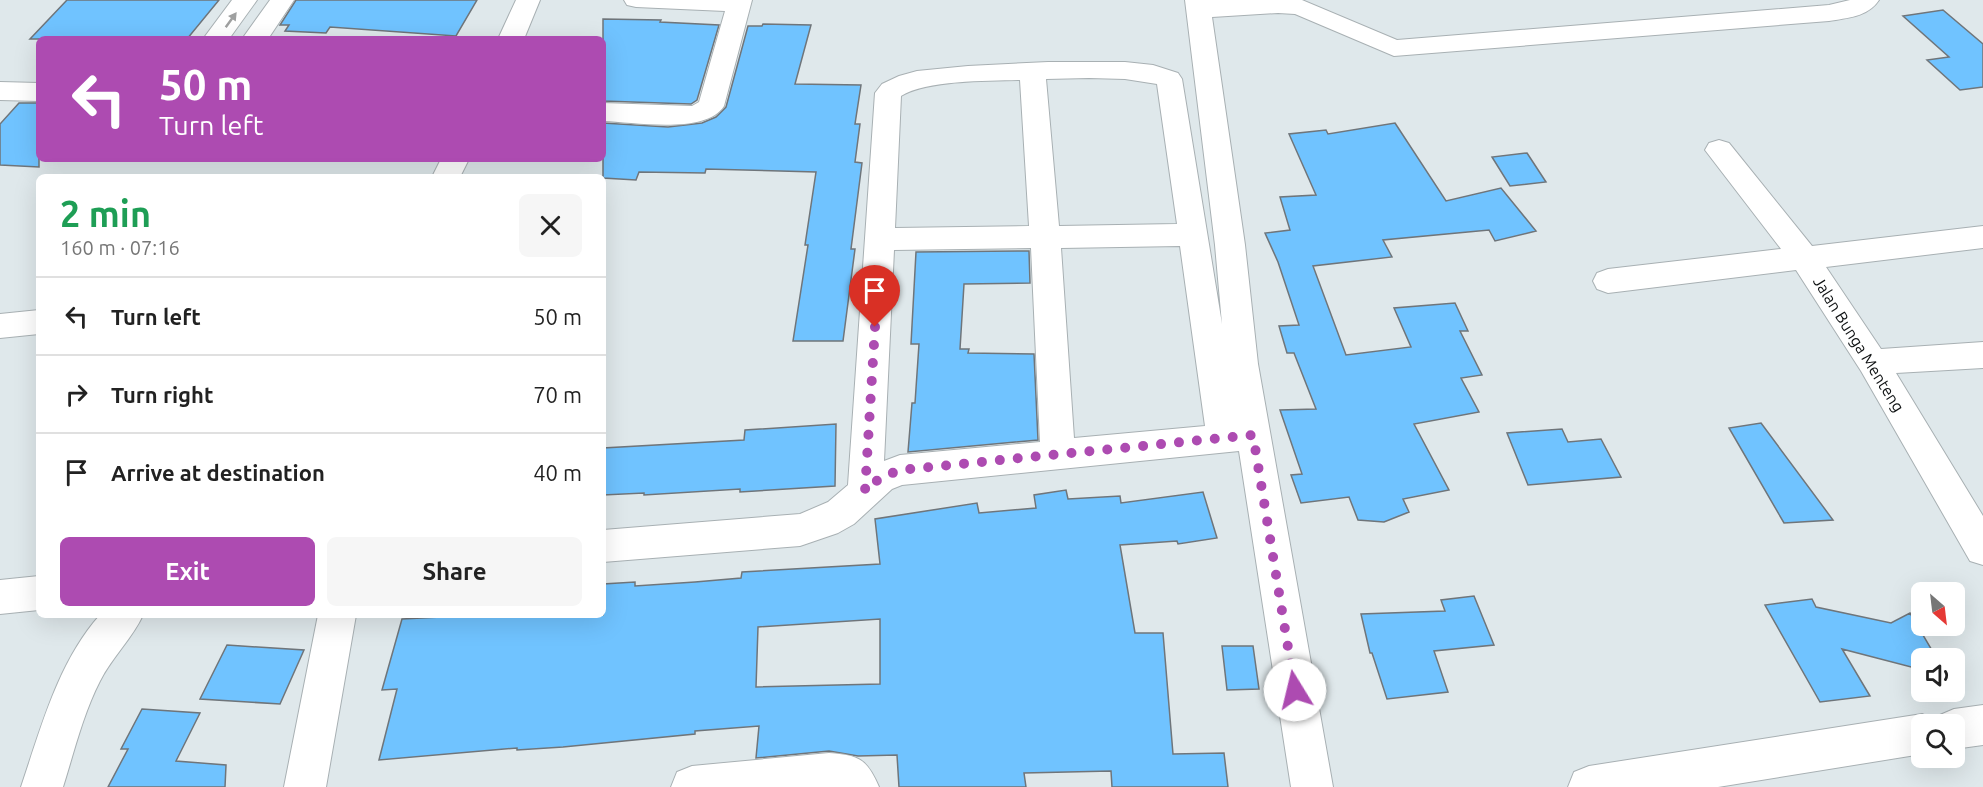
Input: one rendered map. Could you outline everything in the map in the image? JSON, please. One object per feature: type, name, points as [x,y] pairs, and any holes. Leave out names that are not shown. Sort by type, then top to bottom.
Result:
[{"type":"street","points":[[218,36],[245,0]]},
{"type":"street","points":[[257,36],[282,0]]},
{"type":"street","points":[[512,36],[528,0]]},
{"type":"street","points":[[606,112],[693,115],[704,112],[711,106],[739,2],[636,0]]},
{"type":"street","points":[[1239,437],[1198,5],[1300,7],[1394,48],[1829,13],[1853,9],[1867,0]]},
{"type":"street","points":[[1032,71],[1046,237],[1058,454]]},
{"type":"street","points":[[865,491],[888,93],[898,86],[917,80],[974,73],[1144,71],[1164,75],[1169,79],[1193,235],[1239,437],[1312,787]]},
{"type":"street","points":[[0,91],[36,92]]},
{"type":"street","name":"Jalan Bunga Menteng","points":[[1719,150],[1805,259],[1872,362],[1983,549]]},
{"type":"street","points":[[880,239],[1193,235]]},
{"type":"street","points":[[1608,281],[1983,237]]},
{"type":"street","points":[[0,326],[36,321]]},
{"type":"street","points":[[1872,362],[1983,355]]},
{"type":"street","points":[[606,546],[800,530],[825,522],[841,513],[880,478],[900,470],[1239,437]]},
{"type":"street","points":[[0,597],[36,593]]},
{"type":"street","points":[[42,787],[81,678],[96,650],[122,618]]},
{"type":"street","points":[[305,787],[336,618]]},
{"type":"street","points":[[1965,727],[1983,724]]},
{"type":"street","points":[[1589,787],[1911,736]]},
{"type":"street","points":[[692,787],[829,774],[849,776],[858,787]]},
{"type":"building","points":[[67,0],[219,0],[189,36],[36,36],[36,39],[30,39]]},
{"type":"building","points":[[296,0],[477,0],[456,36],[330,27],[326,33],[285,31],[289,25],[280,25]]},
{"type":"building","points":[[1943,10],[1983,44],[1983,87],[1960,90],[1927,60],[1949,57],[1903,16]]},
{"type":"building","points":[[603,19],[661,20],[660,22],[719,25],[697,100],[691,104],[606,101],[606,36],[603,36]]},
{"type":"building","points":[[763,24],[811,25],[795,84],[861,85],[855,124],[860,124],[855,162],[862,163],[851,249],[855,249],[843,341],[793,341],[808,245],[805,245],[816,172],[706,169],[705,173],[639,172],[636,180],[606,178],[606,174],[603,174],[603,162],[606,162],[606,123],[668,127],[702,123],[716,117],[726,107],[748,26],[762,26]]},
{"type":"building","points":[[19,103],[36,103],[36,162],[39,162],[39,167],[0,165],[0,124]]},
{"type":"building","points":[[1395,123],[1446,201],[1501,188],[1536,231],[1495,241],[1489,230],[1383,240],[1392,257],[1313,266],[1346,355],[1411,347],[1394,308],[1455,303],[1468,331],[1460,331],[1482,375],[1461,378],[1479,412],[1414,424],[1449,490],[1403,499],[1409,512],[1384,522],[1358,520],[1349,497],[1301,503],[1291,475],[1302,474],[1280,410],[1316,409],[1294,353],[1287,353],[1279,326],[1299,325],[1278,262],[1265,233],[1290,230],[1280,197],[1316,195],[1289,134],[1326,130],[1328,134]]},
{"type":"building","points":[[1527,153],[1546,182],[1510,186],[1492,157]]},
{"type":"building","points":[[1029,251],[1030,283],[964,284],[960,349],[969,349],[968,353],[1034,354],[1038,440],[908,452],[912,403],[915,403],[919,344],[911,344],[916,252]]},
{"type":"building","points":[[1761,423],[1833,520],[1784,523],[1729,428]]},
{"type":"building","points":[[836,424],[835,486],[740,492],[740,489],[644,495],[644,493],[606,495],[606,448],[744,440],[745,430]]},
{"type":"building","points":[[1562,429],[1568,442],[1601,439],[1621,477],[1528,485],[1507,433]]},
{"type":"building","points":[[1066,490],[1068,499],[1120,496],[1121,503],[1203,492],[1217,538],[1178,544],[1177,541],[1120,545],[1135,633],[1163,633],[1173,754],[1224,753],[1228,787],[1112,787],[1111,771],[1024,773],[1026,787],[899,787],[897,755],[858,756],[829,751],[756,758],[759,726],[695,731],[695,734],[563,747],[517,750],[517,748],[379,760],[397,689],[382,690],[402,619],[606,618],[606,584],[635,582],[635,586],[695,582],[741,578],[742,572],[880,564],[875,519],[977,503],[979,513],[1036,508],[1034,495]],"holes":[[[880,619],[880,684],[756,687],[758,627]]]},
{"type":"building","points":[[1474,596],[1494,645],[1434,651],[1448,692],[1387,699],[1372,653],[1370,653],[1361,614],[1445,611],[1441,600]]},
{"type":"building","points":[[1812,599],[1816,607],[1891,623],[1910,613],[1911,636],[1924,636],[1931,648],[1911,648],[1911,667],[1842,649],[1870,696],[1820,702],[1765,605]]},
{"type":"building","points":[[227,645],[304,650],[280,704],[200,699]]},
{"type":"building","points":[[1222,646],[1253,646],[1259,689],[1227,690]]},
{"type":"building","points":[[142,709],[200,713],[176,761],[226,765],[225,787],[108,787],[128,749],[121,749]]},
{"type":"route","points":[[875,327],[869,458],[865,491],[880,478],[900,470],[1253,435],[1295,690]]}]
